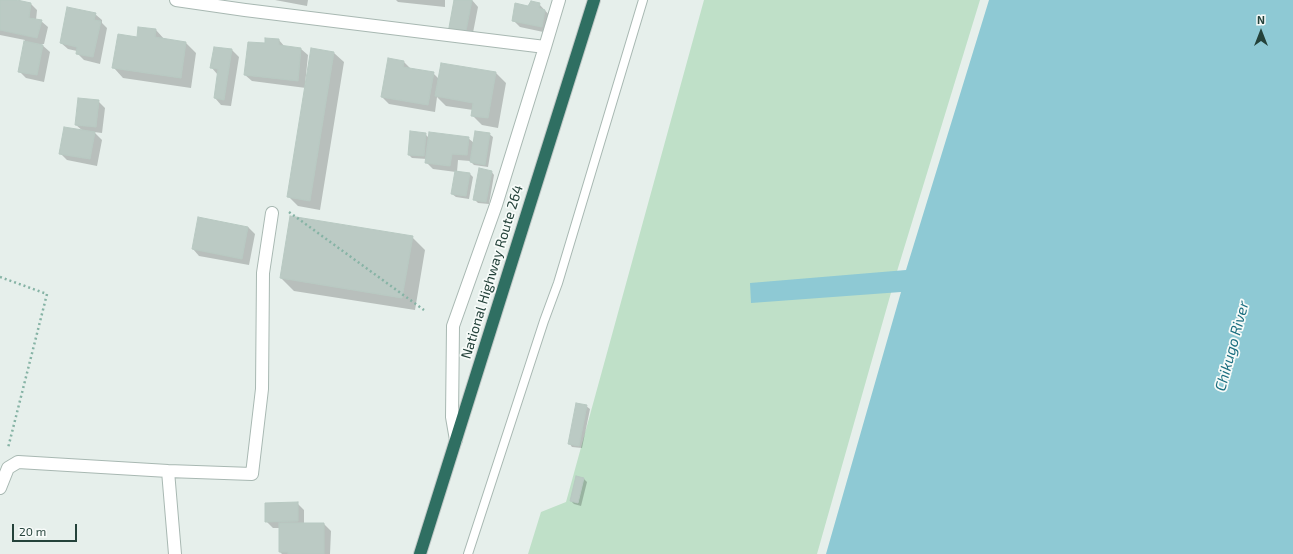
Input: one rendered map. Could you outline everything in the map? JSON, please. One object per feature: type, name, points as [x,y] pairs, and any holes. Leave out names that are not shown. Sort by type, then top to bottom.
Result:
[{"type":"highway","name":"National Highway Route 264","points":[[420,554],[594,0]]},
{"type":"street","points":[[176,0],[245,10],[545,47]]},
{"type":"street","points":[[456,440],[452,417],[453,326],[496,205],[559,0]]},
{"type":"street","points":[[0,488],[8,468],[18,462],[168,471],[252,474],[262,389],[263,273],[272,213]]},
{"type":"street","points":[[168,471],[175,554]]},
{"type":"lane","points":[[468,554],[544,321],[558,283],[643,0]]},
{"type":"path","points":[[284,208],[424,310]]},
{"type":"path","points":[[0,277],[47,294],[6,458],[8,468]]},
{"type":"green space","points":[[704,0],[980,0],[898,268],[817,554],[528,554],[541,512],[566,502]]},
{"type":"water","name":"Chikugo River","points":[[989,0],[1293,0],[1293,554],[826,554],[901,292],[751,303],[750,283],[906,270]]},
{"type":"building","points":[[0,0],[17,0],[31,3],[29,18],[42,20],[37,38],[0,30]]},
{"type":"building","points":[[454,0],[472,0],[465,36],[448,33]]},
{"type":"building","points":[[531,1],[540,3],[539,8],[545,10],[542,27],[512,21],[515,3],[528,6]]},
{"type":"building","points":[[67,7],[96,13],[94,20],[101,21],[93,57],[76,54],[77,47],[60,43]]},
{"type":"building","points":[[138,27],[156,29],[155,37],[186,42],[181,78],[112,68],[118,34],[137,37]]},
{"type":"building","points":[[265,38],[279,39],[279,45],[301,48],[298,81],[244,75],[248,42],[265,43]]},
{"type":"building","points":[[24,41],[43,45],[37,75],[18,72]]},
{"type":"building","points":[[214,47],[232,49],[224,100],[214,98],[218,69],[210,68]]},
{"type":"building","points":[[311,48],[334,52],[310,201],[287,197]]},
{"type":"building","points":[[388,58],[404,61],[403,67],[434,72],[428,105],[381,97]]},
{"type":"building","points":[[441,63],[496,72],[488,118],[471,116],[473,103],[435,96]]},
{"type":"building","points":[[78,98],[99,100],[96,127],[75,125]]},
{"type":"building","points":[[64,127],[95,132],[90,159],[59,154]]},
{"type":"building","points":[[410,131],[426,133],[424,156],[408,155]]},
{"type":"building","points":[[475,131],[490,133],[485,165],[470,162]]},
{"type":"building","points":[[429,132],[469,137],[467,155],[452,154],[450,166],[425,163]]},
{"type":"building","points":[[479,168],[492,171],[486,202],[473,200]]},
{"type":"building","points":[[455,171],[470,173],[466,196],[451,194]]},
{"type":"building","points":[[290,216],[413,236],[402,298],[280,278]]},
{"type":"building","points":[[198,217],[248,227],[242,259],[192,249]]},
{"type":"building","points":[[576,403],[587,405],[579,446],[568,444]]},
{"type":"building","points":[[576,476],[584,478],[578,503],[570,501]]},
{"type":"building","points":[[298,502],[298,521],[265,522],[265,503]]},
{"type":"building","points":[[279,523],[324,523],[324,554],[288,554],[288,552],[279,552]]}]
